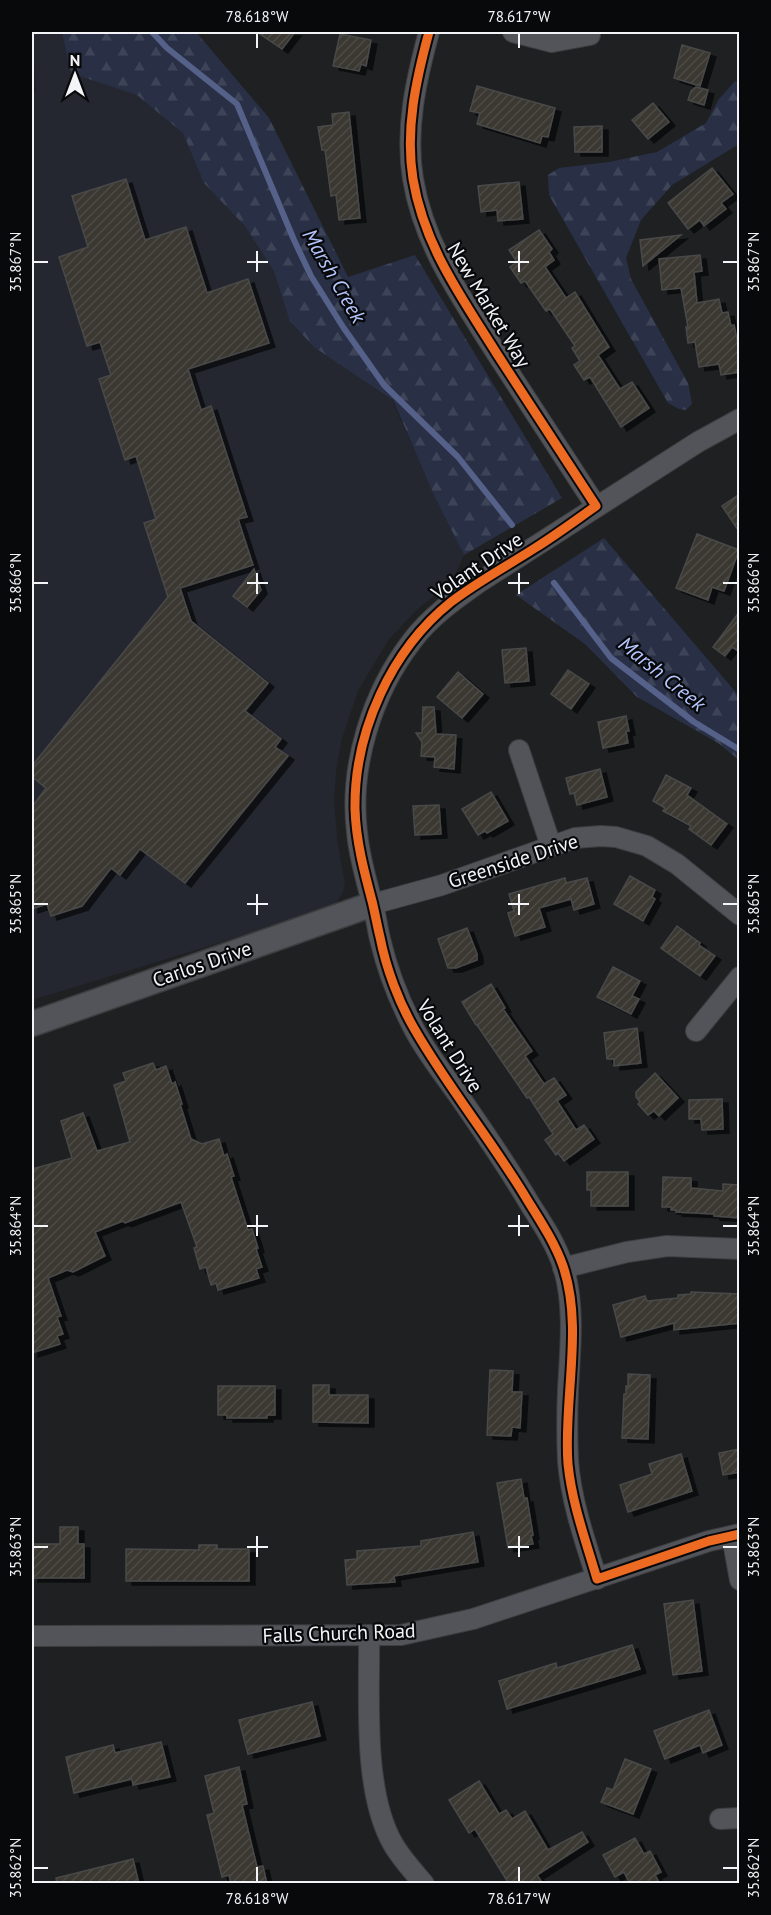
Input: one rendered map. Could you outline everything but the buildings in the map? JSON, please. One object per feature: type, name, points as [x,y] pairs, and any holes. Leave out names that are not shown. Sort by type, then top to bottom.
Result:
[{"type":"street","name":"New Market Way","points":[[429,32],[416,80],[411,113],[411,146],[413,178],[429,239],[459,295],[596,506]]},
{"type":"street","points":[[513,32],[552,42],[590,35]]},
{"type":"street","name":"Volant Drive","points":[[597,1579],[580,1523],[568,1464],[568,1391],[572,1342],[568,1288],[563,1268],[552,1241],[504,1160],[413,1028],[380,940],[364,871],[357,832],[356,782],[366,733],[395,666],[412,640],[452,602],[596,506],[698,442],[740,419]]},
{"type":"street","points":[[519,750],[551,846]]},
{"type":"street","name":"Greenside Drive","points":[[373,904],[442,885],[575,838],[601,836],[616,837],[647,846],[677,864],[740,915]]},
{"type":"street","name":"Carlos Drive","points":[[32,1024],[373,904]]},
{"type":"street","points":[[696,1031],[740,977]]},
{"type":"street","points":[[563,1268],[627,1252],[667,1246],[740,1250]]},
{"type":"street","points":[[736,1535],[740,1580]]},
{"type":"street","name":"Falls Church Road","points":[[32,1636],[401,1635],[473,1619],[698,1544],[736,1535]]},
{"type":"street","points":[[369,1635],[371,1768],[382,1818],[393,1844],[424,1884]]},
{"type":"shaded area","points":[[32,32],[196,32],[269,118],[406,432],[464,555],[452,582],[420,607],[389,639],[359,689],[342,738],[336,772],[334,803],[345,883],[337,902],[327,910],[32,1000],[32,94],[36,91]]},
{"type":"green space","points":[[62,32],[196,32],[269,118],[348,277],[415,255],[562,498],[464,555],[434,495],[393,400],[314,347],[290,321],[274,271],[245,226],[204,183],[183,133],[137,95],[71,73]]},
{"type":"green space","points":[[735,81],[739,82],[739,144],[672,185],[641,220],[626,258],[631,279],[688,383],[692,404],[686,410],[679,409],[668,403],[549,195],[548,175],[559,168],[609,162],[657,152],[706,123],[719,99]]},
{"type":"green space","points":[[604,538],[739,696],[739,760],[718,743],[637,697],[585,644],[516,595]]},
{"type":"waterway","name":"Marsh Creek","points":[[152,32],[167,48],[237,104],[311,276],[343,327],[384,385],[458,457],[512,525]]},
{"type":"waterway","name":"Marsh Creek","points":[[554,583],[611,658],[694,722],[740,750]]},
{"type":"cycle path","points":[[429,32],[416,86],[410,142],[413,179],[426,227],[458,292],[596,506],[551,538],[451,602],[430,622],[394,668],[369,722],[361,751],[356,780],[355,809],[361,856],[386,961],[404,1008],[428,1052],[538,1217],[563,1266],[572,1314],[568,1464],[576,1508],[597,1579],[709,1541],[740,1534]]}]
